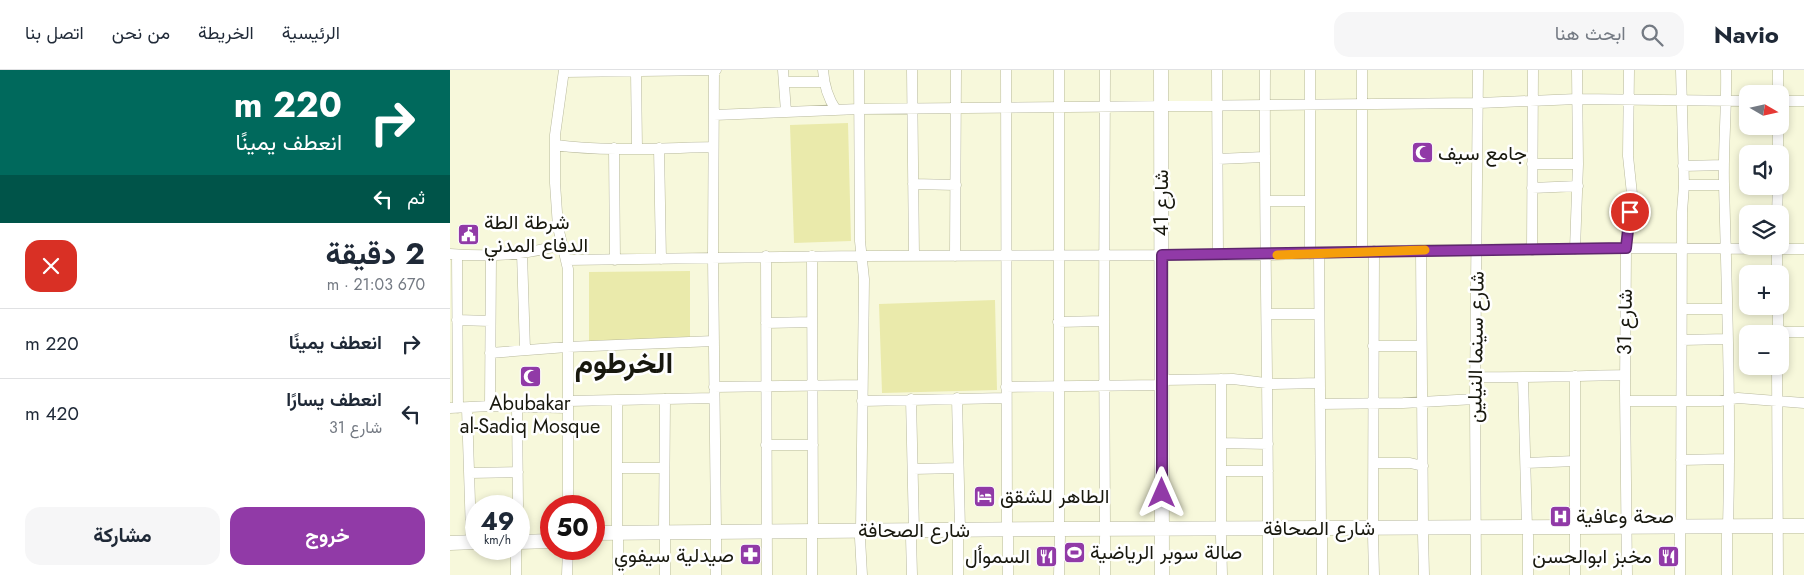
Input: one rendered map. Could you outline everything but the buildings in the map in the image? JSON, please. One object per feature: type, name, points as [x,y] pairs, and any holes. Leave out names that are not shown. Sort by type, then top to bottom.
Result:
[{"type":"main road","name":"شارع 41","points":[[1161,70],[1162,575]]},
{"type":"main road","name":"شارع الصحافة","points":[[605,534],[617,536],[1777,530],[1804,526]]},
{"type":"main road","name":"شارع الصحافة","points":[[1777,530],[1804,534]]},
{"type":"main road","points":[[450,534],[465,536]]},
{"type":"main road","name":"شارع الصحافة","points":[[605,538],[617,536]]},
{"type":"main road","points":[[450,543],[465,539]]},
{"type":"street","points":[[568,495],[567,347],[569,290],[567,260],[557,218],[555,145],[564,71],[715,70],[712,257],[716,575]]},
{"type":"street","points":[[783,70],[786,112]]},
{"type":"street","points":[[823,70],[828,96],[836,110]]},
{"type":"street","points":[[859,70],[861,256],[864,279],[862,575]]},
{"type":"street","points":[[912,70],[914,256]]},
{"type":"street","points":[[955,256],[956,70]]},
{"type":"street","points":[[1006,70],[1008,575]]},
{"type":"street","points":[[1058,70],[1059,575]]},
{"type":"street","points":[[1105,70],[1105,575]]},
{"type":"street","points":[[1217,70],[1218,255]]},
{"type":"street","points":[[1265,70],[1264,158],[1268,384],[1268,575]]},
{"type":"street","points":[[1310,70],[1310,201],[1319,314],[1322,575]]},
{"type":"street","points":[[1362,70],[1362,252]]},
{"type":"street","name":"شارع سينما النيلين","points":[[1476,575],[1474,399],[1478,70]]},
{"type":"street","points":[[1532,250],[1533,70]]},
{"type":"street","points":[[1575,249],[1578,186],[1577,70]]},
{"type":"street","name":"شارع 31","points":[[1627,575],[1626,248],[1632,194],[1628,156],[1629,70]]},
{"type":"street","points":[[1680,575],[1682,200],[1684,185],[1681,70]]},
{"type":"street","points":[[1726,70],[1727,101],[1724,185],[1728,339],[1727,575]]},
{"type":"street","points":[[1778,70],[1778,85]]},
{"type":"street","points":[[636,72],[637,148]]},
{"type":"street","points":[[784,82],[824,82]]},
{"type":"street","points":[[714,115],[912,108],[1479,103],[1577,99],[1739,101]]},
{"type":"street","points":[[1789,101],[1804,101]]},
{"type":"street","points":[[555,145],[586,148],[713,147]]},
{"type":"street","points":[[614,148],[615,260]]},
{"type":"street","points":[[659,148],[661,259]]},
{"type":"street","points":[[1218,159],[1264,158]]},
{"type":"street","points":[[1532,164],[1578,164]]},
{"type":"street","points":[[1683,166],[1724,165]]},
{"type":"street","points":[[913,184],[956,184]]},
{"type":"street","points":[[1684,185],[1724,185]]},
{"type":"street","points":[[1532,188],[1578,186]]},
{"type":"street","points":[[1266,202],[1310,201]]},
{"type":"street","points":[[472,495],[470,473],[458,408],[454,255],[522,254],[562,244]]},
{"type":"street","points":[[567,260],[766,256],[1266,255],[1421,250],[1739,249]]},
{"type":"street","points":[[1789,249],[1804,250]]},
{"type":"street","points":[[1421,250],[1424,575]]},
{"type":"street","points":[[1374,252],[1372,346],[1374,575]]},
{"type":"street","points":[[522,254],[524,350]]},
{"type":"street","points":[[490,406],[491,255]]},
{"type":"street","points":[[766,256],[766,575]]},
{"type":"street","points":[[812,256],[812,575]]},
{"type":"street","points":[[1682,309],[1727,309]]},
{"type":"street","points":[[1267,314],[1319,314]]},
{"type":"street","points":[[457,320],[490,321]]},
{"type":"street","points":[[1058,322],[1104,321]]},
{"type":"street","points":[[766,323],[812,322]]},
{"type":"street","points":[[1789,333],[1804,332]]},
{"type":"street","points":[[1682,340],[1728,339]]},
{"type":"street","points":[[490,353],[567,347],[714,342]]},
{"type":"street","points":[[1372,346],[1421,346]]},
{"type":"street","points":[[1475,377],[1523,378],[1625,375]]},
{"type":"street","points":[[1777,375],[1778,575]]},
{"type":"street","points":[[1574,376],[1575,575]]},
{"type":"street","points":[[1523,378],[1528,575]]},
{"type":"street","points":[[1006,387],[1105,386],[1222,379],[1268,384],[1320,383]]},
{"type":"street","points":[[1222,379],[1222,575]]},
{"type":"street","points":[[458,408],[517,407],[617,400],[665,399],[766,387],[862,386]]},
{"type":"street","points":[[957,398],[958,575]]},
{"type":"street","points":[[862,400],[1006,398]]},
{"type":"street","points":[[665,399],[665,575]]},
{"type":"street","points":[[911,399],[913,469],[912,575]]},
{"type":"street","points":[[1320,404],[1474,399]]},
{"type":"street","points":[[1625,401],[1720,401],[1728,399],[1777,400],[1804,403]]},
{"type":"street","points":[[617,400],[618,575]]},
{"type":"street","points":[[517,407],[518,495]]},
{"type":"street","points":[[1222,443],[1268,444]]},
{"type":"street","points":[[766,445],[813,445]]},
{"type":"street","points":[[1681,460],[1728,459]]},
{"type":"street","points":[[1526,463],[1575,461]]},
{"type":"street","points":[[1374,462],[1410,463],[1423,466]]},
{"type":"street","points":[[617,468],[664,468]]},
{"type":"street","points":[[913,469],[958,468]]},
{"type":"street","points":[[1222,471],[1268,472]]},
{"type":"street","points":[[470,473],[518,472]]},
{"type":"street","points":[[516,560],[516,575]]},
{"type":"street","points":[[567,575],[568,560]]},
{"type":"green space","points":[[848,123],[851,241],[794,243],[790,125]]},
{"type":"green space","points":[[690,271],[690,340],[589,341],[589,272]]},
{"type":"green space","points":[[995,300],[997,390],[882,393],[879,304]]},
{"type":"slow traffic","points":[[1277,255],[1425,250]]},
{"type":"place","name":"جامع سيف","points":[[1422,153]]},
{"type":"place","name":"شرطة الطة الدفاع المدني","points":[[468,234]]},
{"type":"place","name":"Abubakar al-Sadiq Mosque","points":[[530,377]]},
{"type":"place","name":"الطاهر للشقق","points":[[984,496]]},
{"type":"place","name":"صحة وعافية","points":[[1560,516]]},
{"type":"place","name":"صالة سوبر الرياضية","points":[[1074,552]]},
{"type":"place","name":"صيدلية سيفوي","points":[[750,555]]},
{"type":"place","name":"السموأل","points":[[1046,556]]},
{"type":"place","name":"مخبز ابوالحسن","points":[[1668,556]]},
{"type":"district","name":"الخرطوم","points":[[624,362]]},
{"type":"route","points":[[1162,493],[1162,255],[1268,255],[1421,250],[1626,248],[1630,212]]}]
